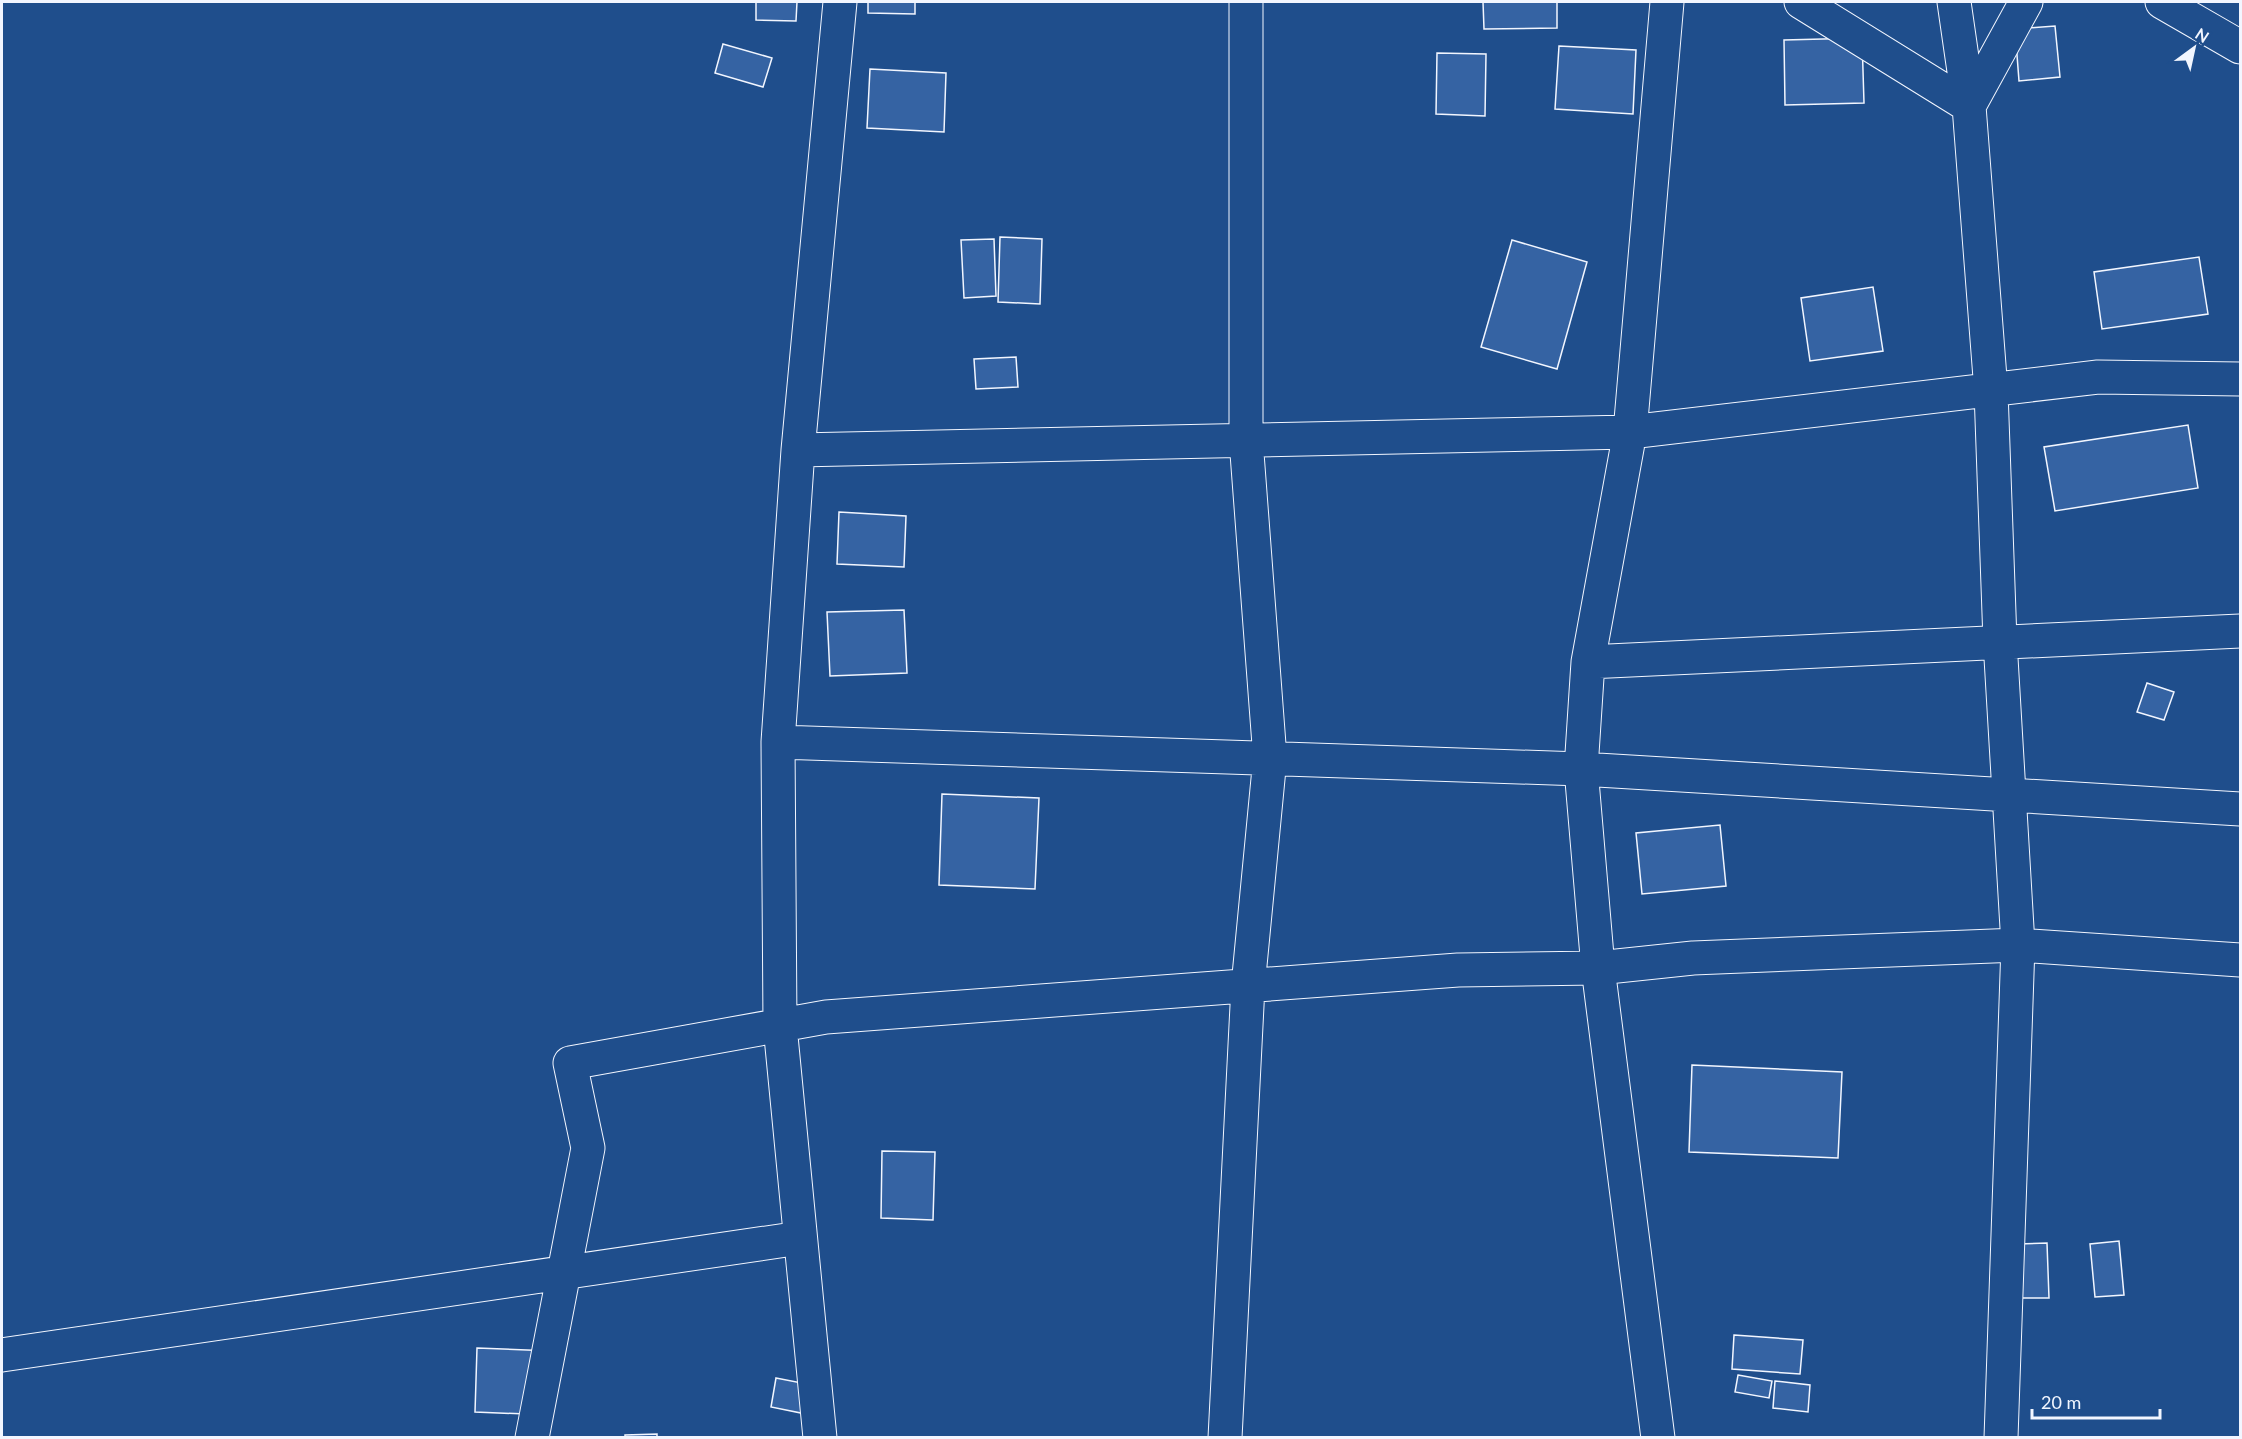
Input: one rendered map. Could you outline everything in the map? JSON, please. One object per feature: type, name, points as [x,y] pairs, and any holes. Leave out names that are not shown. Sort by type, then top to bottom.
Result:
[{"type":"street","points":[[820,1437],[780,1026],[778,742],[798,450],[840,2]]},
{"type":"street","points":[[1225,1437],[1248,986],[1270,758],[1246,440],[1246,2]]},
{"type":"street","points":[[1658,1437],[1598,968],[1581,769],[1588,662],[1630,432],[1667,2]]},
{"type":"street","points":[[1801,2],[1969,106]]},
{"type":"street","points":[[1954,2],[1969,106],[1991,391],[2000,641],[2018,945],[2001,1437]]},
{"type":"street","points":[[1969,106],[2026,2]]},
{"type":"street","points":[[2162,2],[2241,47]]},
{"type":"street","points":[[798,450],[1630,432],[2098,377],[2241,379]]},
{"type":"street","points":[[1588,662],[2241,631]]},
{"type":"street","points":[[778,742],[1581,769],[2241,809]]},
{"type":"street","points":[[532,1437],[588,1148],[570,1063],[826,1017],[1458,970],[1598,968],[1693,958],[2018,945],[2241,960]]},
{"type":"street","points":[[2,1355],[800,1238]]},
{"type":"building","points":[[756,2],[797,2],[796,21],[756,20]]},
{"type":"building","points":[[868,2],[915,2],[915,14],[868,13]]},
{"type":"building","points":[[1483,2],[1557,2],[1557,28],[1484,29]]},
{"type":"building","points":[[2055,26],[2060,77],[2019,81],[2015,29]]},
{"type":"building","points":[[1862,38],[1864,103],[1785,105],[1784,40]]},
{"type":"building","points":[[723,44],[772,58],[763,87],[715,73]]},
{"type":"building","points":[[1559,46],[1636,50],[1633,114],[1555,109]]},
{"type":"building","points":[[1437,53],[1486,54],[1485,116],[1436,114]]},
{"type":"building","points":[[870,69],[946,73],[944,132],[867,128]]},
{"type":"building","points":[[1000,237],[1042,239],[1040,304],[998,302]]},
{"type":"building","points":[[994,239],[996,296],[964,298],[961,240]]},
{"type":"building","points":[[1512,240],[1587,262],[1557,369],[1481,347]]},
{"type":"building","points":[[2199,257],[2208,314],[2102,329],[2094,272]]},
{"type":"building","points":[[1873,287],[1883,351],[1810,361],[1801,298]]},
{"type":"building","points":[[1016,357],[1018,387],[976,389],[974,359]]},
{"type":"building","points":[[2188,425],[2198,488],[2055,511],[2044,447]]},
{"type":"building","points":[[839,512],[906,516],[904,567],[837,564]]},
{"type":"building","points":[[904,610],[907,673],[830,676],[827,612]]},
{"type":"building","points":[[2147,683],[2174,692],[2164,720],[2137,712]]},
{"type":"building","points":[[942,794],[1039,798],[1035,889],[939,885]]},
{"type":"building","points":[[1720,825],[1726,886],[1642,894],[1636,833]]},
{"type":"building","points":[[1692,1065],[1842,1072],[1838,1158],[1689,1152]]},
{"type":"building","points":[[882,1151],[935,1152],[933,1220],[881,1218]]},
{"type":"building","points":[[2119,1241],[2124,1295],[2095,1297],[2090,1244]]},
{"type":"building","points":[[2047,1243],[2049,1298],[2019,1298],[2017,1244]]},
{"type":"building","points":[[1734,1335],[1803,1340],[1800,1374],[1732,1369]]},
{"type":"building","points":[[477,1348],[552,1351],[551,1415],[475,1412]]},
{"type":"building","points":[[1738,1375],[1772,1381],[1769,1398],[1735,1392]]},
{"type":"building","points":[[776,1378],[807,1384],[801,1413],[771,1407]]},
{"type":"building","points":[[1775,1381],[1810,1385],[1808,1412],[1773,1408]]},
{"type":"building","points":[[657,1434],[657,1438],[625,1438],[625,1435]]}]
